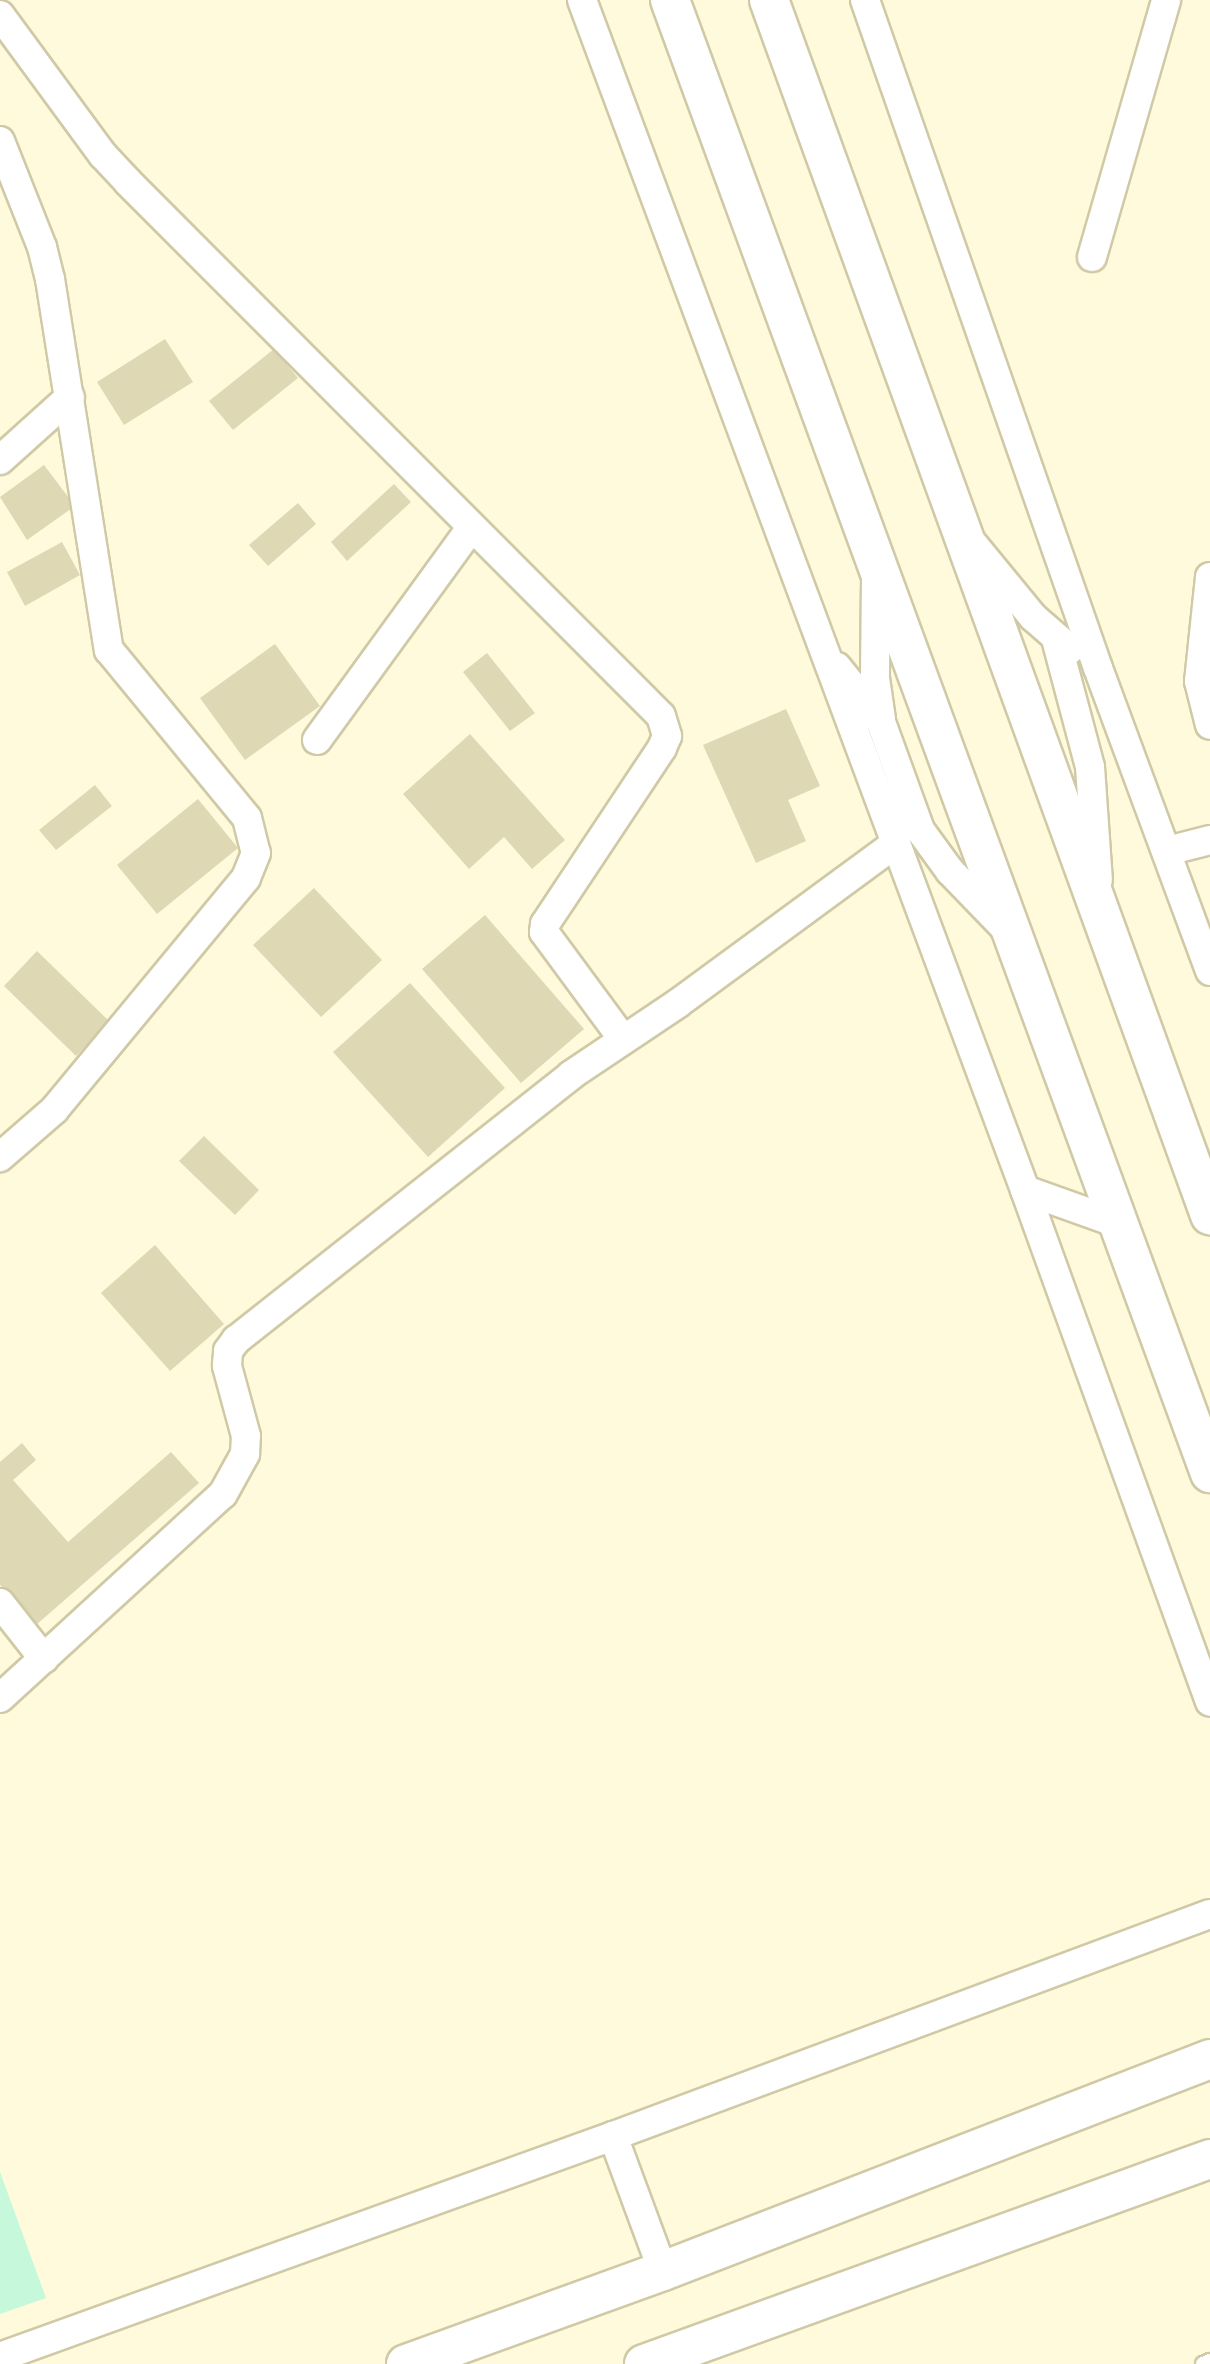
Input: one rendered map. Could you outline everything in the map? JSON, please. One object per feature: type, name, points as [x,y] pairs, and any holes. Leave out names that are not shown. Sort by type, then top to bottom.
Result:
[{"type":"street","points":[[582,0],[1025,1190],[1210,1702]]},
{"type":"street","points":[[670,0],[1121,1224],[1210,1473]]},
{"type":"street","points":[[769,0],[1210,1215]]},
{"type":"street","points":[[865,0],[1098,668],[1210,971]]},
{"type":"street","points":[[1091,257],[1166,0]]},
{"type":"street","points":[[0,15],[103,155],[661,716],[665,726],[662,748],[545,924],[544,932],[623,1039]]},
{"type":"street","points":[[0,141],[42,247],[70,397],[109,650],[247,818],[256,853],[246,878],[54,1110],[0,1157]]},
{"type":"street","points":[[0,460],[70,397]]},
{"type":"street","points":[[317,740],[472,527]]},
{"type":"street","points":[[961,530],[1056,639],[1098,668]]},
{"type":"street","points":[[876,559],[875,678],[881,722],[920,830],[950,871],[1017,941]]},
{"type":"street","points":[[1210,576],[1199,681],[1210,725]]},
{"type":"street","points":[[1056,639],[1090,767],[1100,913]]},
{"type":"street","points":[[826,655],[881,722]]},
{"type":"street","points":[[1167,851],[1210,840]]},
{"type":"street","points":[[0,1698],[223,1494],[240,1469],[246,1436],[227,1366],[228,1351],[236,1340],[623,1039],[896,843]]},
{"type":"street","points":[[1025,1190],[1121,1224]]},
{"type":"street","points":[[0,1603],[44,1659]]},
{"type":"street","points":[[0,2357],[614,2136],[1210,1914]]},
{"type":"street","points":[[406,2364],[663,2271],[1210,2059]]},
{"type":"street","points":[[614,2136],[663,2271]]},
{"type":"street","points":[[644,2364],[1210,2159]]},
{"type":"lane","points":[[1203,2364],[1210,2361]]},
{"type":"green space","points":[[0,2172],[46,2298],[0,2314]]},
{"type":"building","points":[[165,339],[193,382],[124,425],[97,382]]},
{"type":"building","points":[[274,349],[298,378],[233,430],[209,401]]},
{"type":"building","points":[[44,465],[75,506],[27,540],[0,497]]},
{"type":"building","points":[[394,484],[411,502],[347,561],[331,542]]},
{"type":"building","points":[[298,503],[316,524],[268,566],[249,545]]},
{"type":"building","points":[[62,542],[80,575],[25,606],[7,572]]},
{"type":"building","points":[[275,644],[320,706],[245,760],[200,698]]},
{"type":"building","points":[[487,653],[535,713],[510,731],[463,672]]},
{"type":"building","points":[[786,709],[820,786],[788,800],[806,841],[756,863],[703,745]]},
{"type":"building","points":[[470,734],[565,840],[532,869],[504,837],[469,869],[403,794]]},
{"type":"building","points":[[95,785],[112,806],[56,850],[39,830]]},
{"type":"building","points":[[198,799],[238,848],[157,914],[117,865]]},
{"type":"building","points":[[314,888],[382,960],[321,1017],[253,945]]},
{"type":"building","points":[[485,915],[584,1029],[521,1083],[422,969]]},
{"type":"building","points":[[37,951],[110,1022],[76,1056],[4,986]]},
{"type":"building","points":[[410,983],[505,1088],[428,1157],[333,1052]]},
{"type":"building","points":[[204,1136],[259,1190],[235,1215],[179,1161]]},
{"type":"building","points":[[155,1245],[224,1324],[170,1371],[101,1293]]},
{"type":"building","points":[[22,1443],[36,1460],[13,1480],[68,1542],[171,1452],[199,1483],[36,1625],[0,1585],[0,1462]]}]
